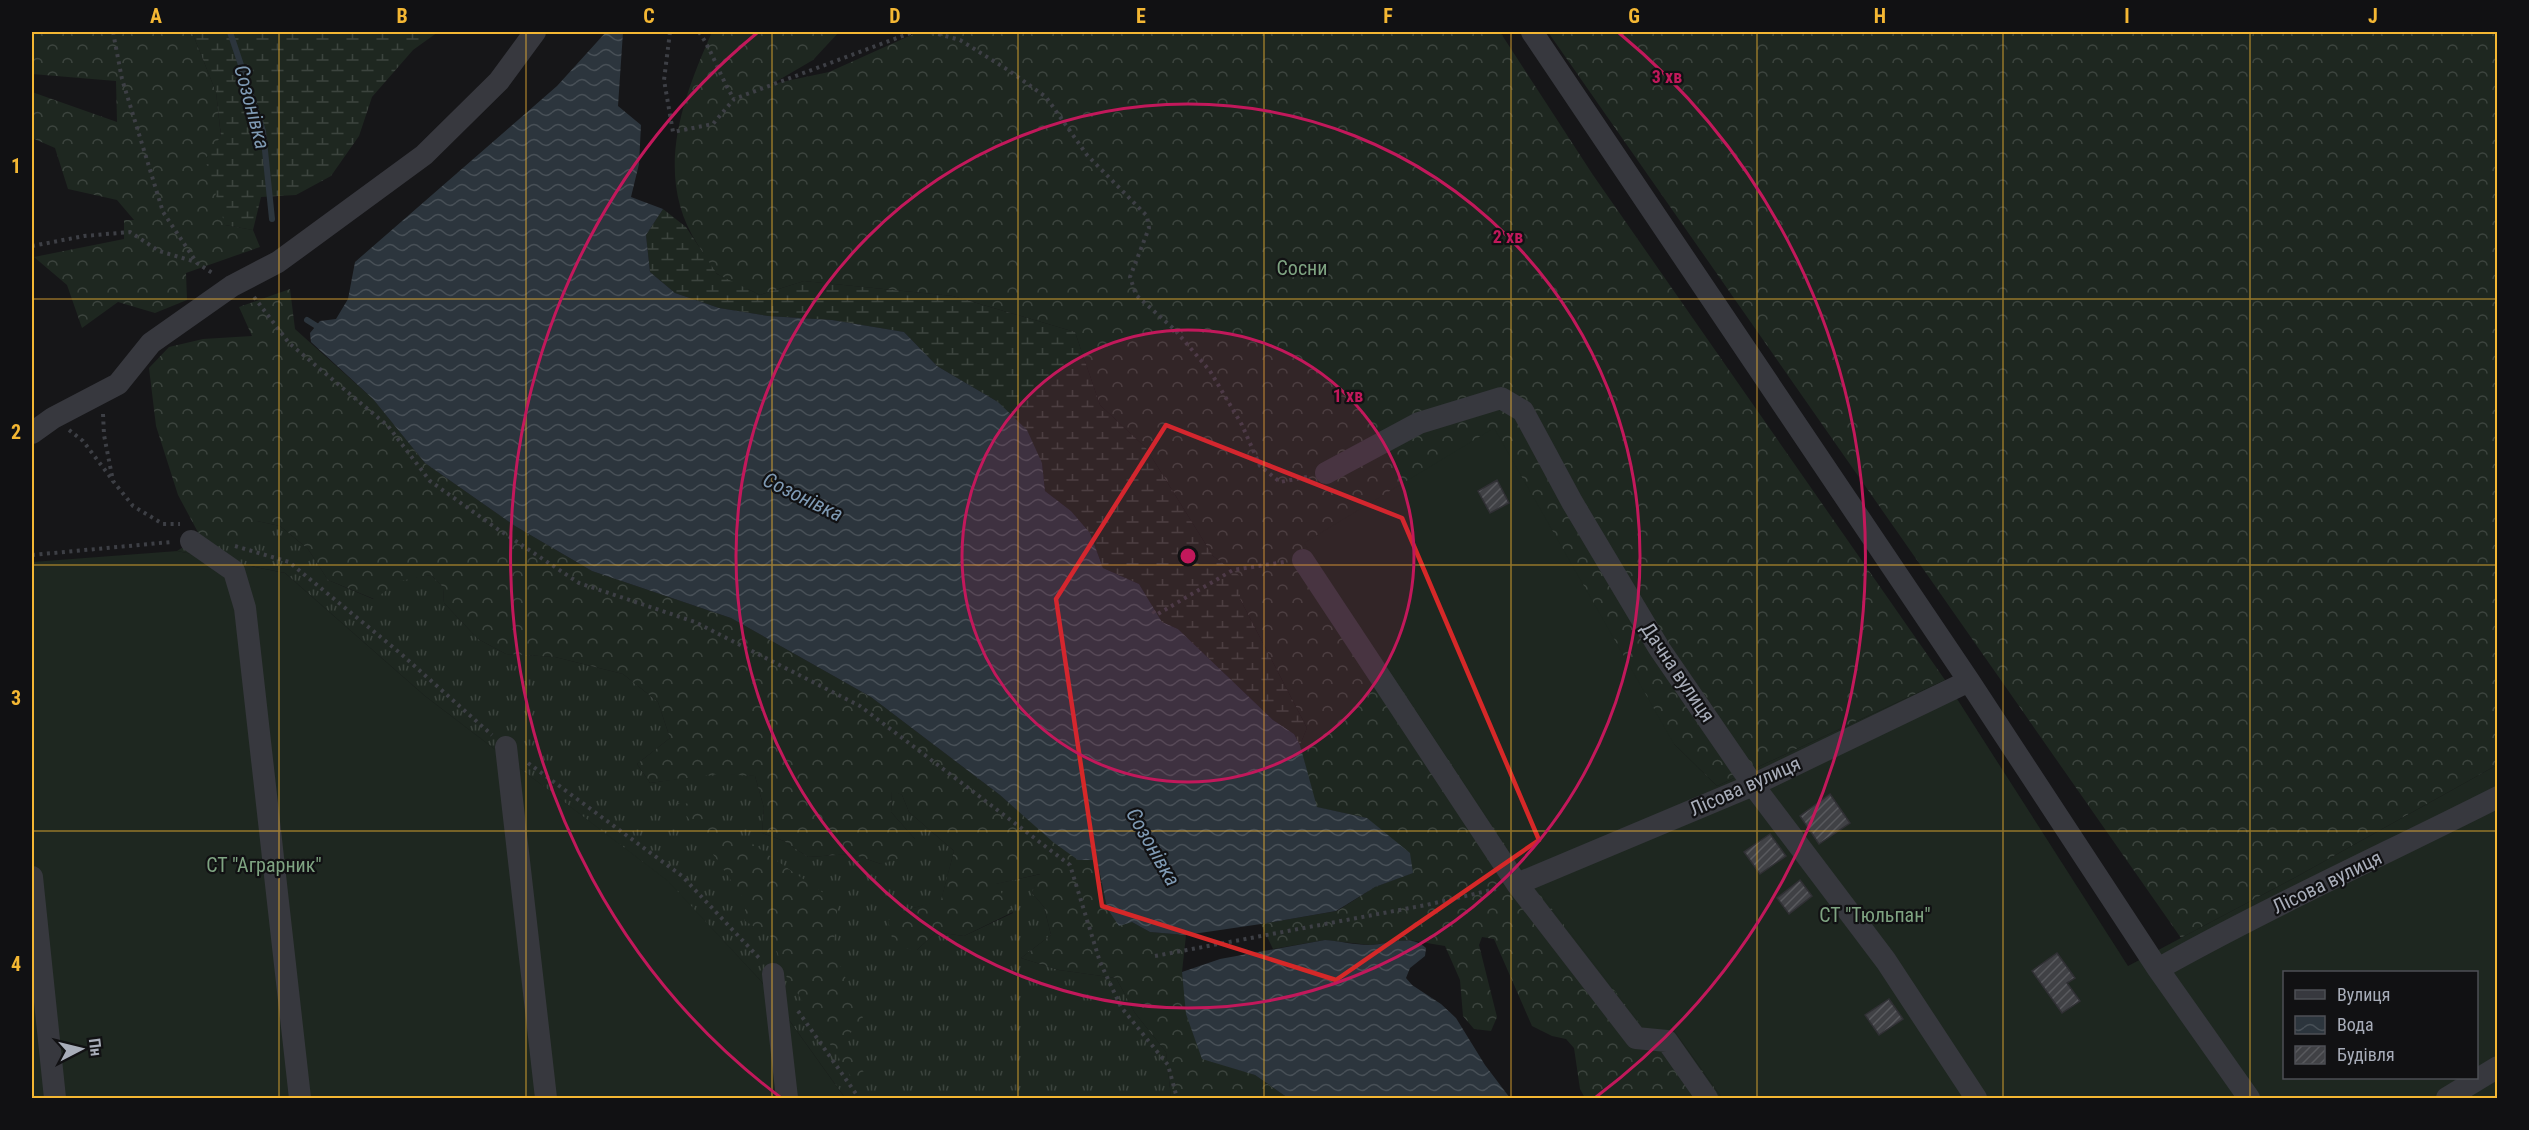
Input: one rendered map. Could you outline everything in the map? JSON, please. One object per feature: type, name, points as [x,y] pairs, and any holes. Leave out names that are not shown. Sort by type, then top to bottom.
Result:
[{"type":"street","points":[[32,433],[53,418],[118,384],[151,343],[232,286],[278,262],[424,155],[499,81],[535,32]]},
{"type":"street","points":[[1532,32],[1969,681],[2158,969],[2248,1098]]},
{"type":"street","name":"Дачна вулиця","points":[[1326,473],[1419,423],[1501,398],[1523,411],[1572,501],[1659,648],[1753,784],[1886,961],[1976,1098]]},
{"type":"street","points":[[191,541],[234,572],[245,608],[300,1098]]},
{"type":"street","points":[[1303,560],[1517,884],[1636,1038],[1667,1041],[1707,1098]]},
{"type":"street","name":"Лісова вулиця","points":[[1517,884],[1753,784],[1969,681]]},
{"type":"street","points":[[506,747],[546,1098]]},
{"type":"street","name":"Лісова вулиця","points":[[2158,969],[2222,933],[2498,797]]},
{"type":"street","points":[[32,877],[55,1098]]},
{"type":"street","points":[[773,974],[787,1098]]},
{"type":"street","points":[[2447,1098],[2498,1067]]},
{"type":"path","points":[[113,32],[122,79],[163,212],[197,263]]},
{"type":"path","points":[[670,32],[664,80],[673,132],[713,124],[734,99],[914,32]]},
{"type":"path","points":[[699,32],[707,43],[721,78],[734,99]]},
{"type":"path","points":[[931,32],[960,40],[1046,97],[1087,155],[1147,216],[1149,228],[1130,277],[1136,295],[1175,330],[1210,371],[1242,425],[1260,466],[1280,482],[1326,473]]},
{"type":"path","points":[[32,246],[84,236],[130,232],[159,251],[197,263],[232,286],[256,298],[289,343],[388,426],[430,482],[496,528],[579,583],[695,622],[860,706],[1070,865],[1100,962],[1121,1007],[1168,1065],[1177,1098]]},
{"type":"path","points":[[102,393],[104,435],[113,482]]},
{"type":"path","points":[[32,555],[191,541],[182,524],[163,524],[133,506],[83,441],[53,418]]},
{"type":"path","points":[[234,546],[289,562],[400,653],[506,747],[682,876],[773,974]]},
{"type":"path","points":[[1153,610],[1156,615],[1233,570],[1303,560]]},
{"type":"path","points":[[1155,956],[1426,904],[1517,884]]},
{"type":"path","points":[[793,1002],[859,1098]]},
{"type":"highlighted area","points":[[1166,425],[1402,518],[1539,840],[1336,980],[1102,906],[1056,599]]},
{"type":"green space","points":[[32,32],[192,32],[216,92],[221,137],[225,225],[253,230],[260,247],[186,273],[187,300],[155,313],[118,302],[82,328],[67,285],[34,257],[124,239],[124,220],[134,220],[117,200],[68,189],[55,148],[32,138],[32,92],[117,122],[116,81],[32,74]]},
{"type":"green space","points":[[192,32],[438,32],[413,50],[372,97],[359,136],[331,176],[296,195],[261,197],[253,230],[225,225],[205,159],[221,136],[216,92]]},
{"type":"green space","name":"Сосни","points":[[712,32],[839,32],[813,60],[772,84],[829,72],[918,32],[1500,32],[1593,175],[1945,680],[1717,786],[1674,744],[1670,1025],[1722,1098],[1585,1098],[1580,1089],[1574,1048],[1566,1039],[1552,1036],[1532,1026],[1494,939],[1482,937],[1479,945],[1497,1017],[1491,1031],[1474,1029],[1463,1016],[1460,980],[1445,946],[1409,940],[1370,945],[1325,940],[1273,949],[1261,924],[1337,911],[1375,887],[1412,873],[1367,818],[1316,807],[1300,745],[1307,728],[1240,599],[1240,576],[1213,556],[1146,448],[1100,405],[1075,332],[953,296],[804,281],[760,295],[729,281],[716,272],[707,261],[684,219],[677,192],[675,165],[677,138],[683,111]]},
{"type":"green space","points":[[1548,32],[2497,32],[2497,765],[2181,938]]},
{"type":"green space","points":[[663,209],[686,227],[717,274],[760,295],[804,281],[953,296],[1075,332],[1100,405],[1146,448],[1213,556],[1240,576],[1240,599],[1307,728],[1300,745],[1294,734],[1273,720],[1178,629],[1162,622],[1139,584],[1103,568],[1090,533],[1071,511],[1045,491],[1042,463],[998,402],[937,366],[904,332],[832,320],[768,316],[719,308],[675,293],[650,272],[646,235]]},
{"type":"green space","points":[[290,289],[295,329],[373,399],[425,463],[515,526],[592,571],[731,618],[871,697],[1000,795],[1054,842],[1097,860],[1107,908],[1150,932],[1186,935],[1182,972],[1202,1058],[1255,1075],[1288,1098],[1171,1098],[1166,1052],[1135,1013],[1116,978],[1059,970],[1021,958],[1051,935],[1044,907],[1032,893],[1040,874],[996,884],[1013,912],[964,936],[936,932],[917,950],[894,947],[888,920],[913,908],[941,900],[954,851],[909,812],[902,795],[892,791],[891,812],[915,839],[917,853],[881,864],[852,854],[808,857],[784,841],[762,833],[764,808],[755,776],[718,774],[650,783],[637,764],[670,738],[658,702],[623,674],[555,657],[506,654],[478,639],[444,603],[443,587],[431,575],[400,581],[374,599],[328,580],[308,549],[280,526],[257,521],[246,543],[200,536],[178,495],[156,426],[149,368],[169,347],[203,339],[252,336],[239,307]]},
{"type":"green space","name":"СТ \"Тюльпан\"","points":[[1494,428],[1674,744],[1717,786],[1945,680],[2128,966],[2296,877],[2497,765],[2497,1098],[1722,1098],[1670,1025],[1641,1025],[1522,870],[1304,543]]},
{"type":"green space","points":[[257,521],[280,526],[308,549],[328,580],[373,599],[400,580],[431,575],[443,587],[444,603],[478,639],[506,654],[555,657],[623,674],[658,702],[670,738],[637,764],[650,783],[718,773],[755,776],[764,808],[762,833],[784,841],[808,857],[852,854],[881,864],[915,839],[891,812],[892,790],[902,795],[909,812],[954,851],[941,901],[913,908],[917,950],[936,932],[964,936],[1013,913],[995,884],[1041,874],[1032,893],[1044,907],[1051,935],[1021,958],[1059,970],[1116,978],[1135,1013],[1166,1052],[1171,1098],[845,1098],[761,981],[667,881],[425,696],[285,573],[177,551],[200,536]]},
{"type":"green space","name":"СТ \"Аграрник\"","points":[[177,551],[285,573],[425,696],[668,881],[761,981],[845,1098],[32,1098],[32,562]]},
{"type":"green space","points":[[678,803],[695,804],[838,903],[833,949],[863,1018],[843,1042],[865,1074],[855,1083],[783,971],[773,938],[745,921],[745,901]]},
{"type":"water","points":[[606,32],[623,32],[618,106],[641,125],[639,164],[631,197],[663,209],[646,235],[650,272],[675,293],[719,308],[768,316],[832,320],[904,332],[937,366],[998,402],[1027,430],[1042,463],[1045,491],[1071,511],[1090,533],[1103,568],[1139,584],[1162,622],[1178,629],[1273,720],[1294,734],[1300,745],[1317,807],[1367,818],[1410,853],[1413,873],[1375,887],[1336,911],[1186,935],[1150,932],[1132,922],[1119,926],[1107,908],[1097,860],[1078,860],[1053,842],[1000,795],[871,697],[731,618],[592,571],[515,526],[425,463],[373,399],[311,342],[310,333],[320,321],[336,319],[348,299],[355,262],[557,86]]},
{"type":"water","points":[[1325,940],[1376,945],[1406,940],[1426,948],[1425,956],[1410,968],[1406,978],[1456,1018],[1485,1065],[1510,1098],[1288,1098],[1255,1075],[1202,1059],[1186,1014],[1182,972],[1220,959]]},
{"type":"building","points":[[1497,480],[1509,503],[1490,513],[1478,491]]},
{"type":"building","points":[[1830,794],[1850,823],[1819,844],[1800,816]]},
{"type":"building","points":[[1770,834],[1786,856],[1760,874],[1744,852]]},
{"type":"building","points":[[1800,880],[1812,896],[1789,914],[1777,898]]},
{"type":"building","points":[[2057,953],[2075,978],[2067,983],[2080,1001],[2062,1013],[2032,971]]},
{"type":"building","points":[[1889,999],[1903,1019],[1879,1035],[1865,1015]]},
{"type":"waterway","name":"Созонівка","points":[[230,32],[263,131],[272,219]]},
{"type":"waterway","name":"Созонівка","points":[[307,320],[323,330]]}]
